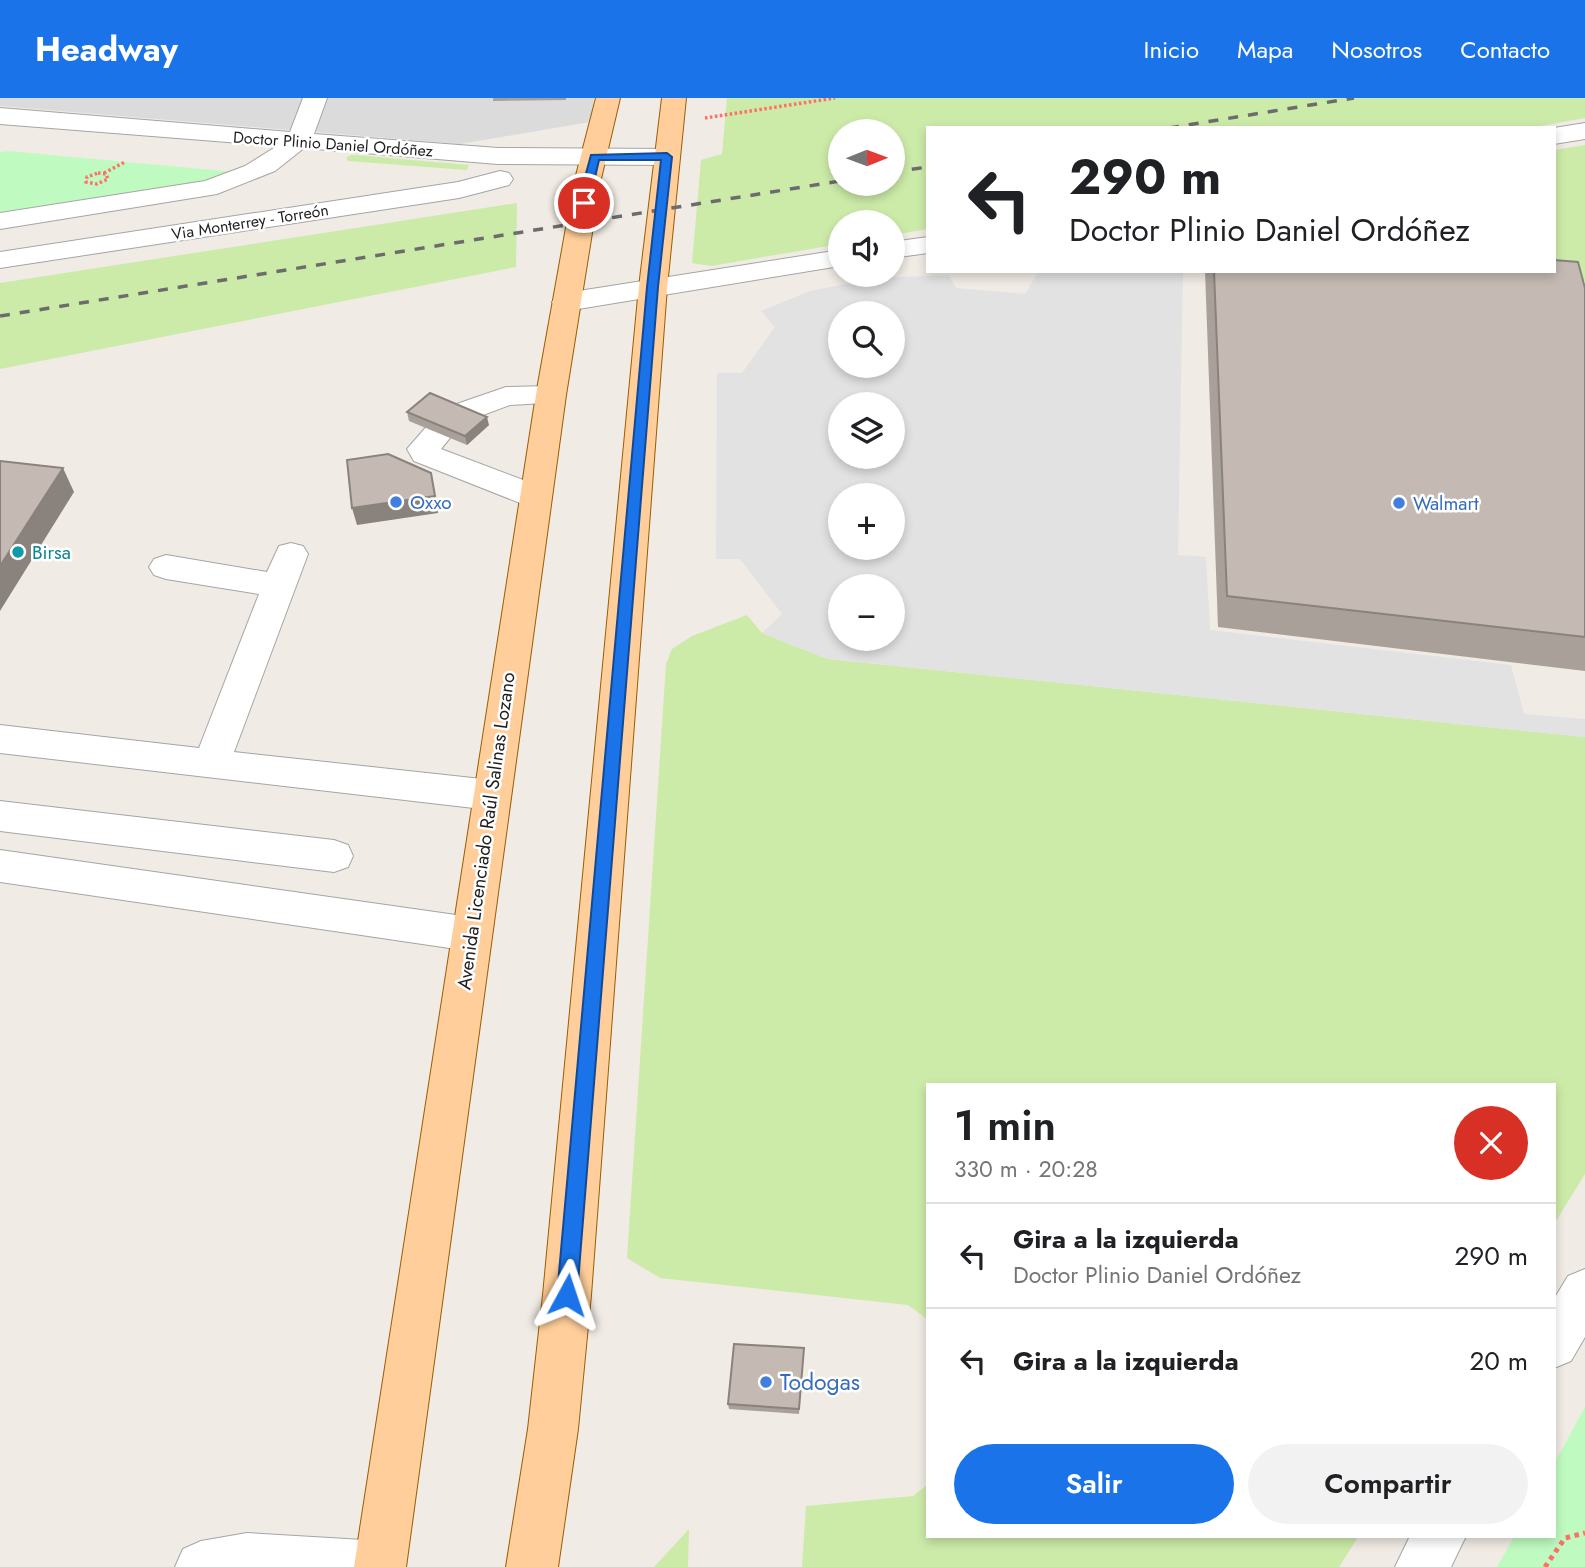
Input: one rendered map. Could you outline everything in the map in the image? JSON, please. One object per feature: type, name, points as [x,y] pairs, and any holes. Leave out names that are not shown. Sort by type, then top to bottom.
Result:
[{"type":"main road","name":"Avenida Licenciado Raúl Salinas Lozano","points":[[380,1567],[470,934],[566,302],[608,176],[608,98]]},
{"type":"main road","points":[[532,1567],[553,1429],[567,1295],[653,287],[608,176],[672,111]]},
{"type":"street","points":[[116,127],[133,98]]},
{"type":"street","points":[[0,221],[208,188],[233,181],[268,163],[297,142],[315,98]]},
{"type":"street","name":"Doctor Plinio Daniel Ordóñez","points":[[0,117],[498,156],[608,176]]},
{"type":"street","points":[[1556,136],[1585,131]]},
{"type":"street","name":"Doctor Plinio Daniel Ordóñez","points":[[0,138],[309,166]]},
{"type":"street","name":"Doctor Plinio Daniel Ordóñez","points":[[336,168],[500,179],[608,176]]},
{"type":"street","name":"Via Monterrey - Torreón","points":[[0,260],[459,190],[500,179]]},
{"type":"street","points":[[905,248],[926,245]]},
{"type":"street","points":[[566,302],[828,260]]},
{"type":"street","points":[[536,497],[425,454],[423,449],[448,423],[506,396],[551,395]]},
{"type":"street","points":[[166,567],[286,570],[212,762]]},
{"type":"street","points":[[0,738],[491,795]]},
{"type":"street","points":[[0,816],[334,856]]},
{"type":"street","points":[[8,867],[46,823]]},
{"type":"street","points":[[8,867],[470,934]]},
{"type":"street","points":[[1556,1342],[1585,1292]]},
{"type":"street","points":[[1422,1567],[1439,1538]]},
{"type":"street","points":[[201,1567],[247,1559],[380,1567]]},
{"type":"path","points":[[672,111],[835,98]]},
{"type":"path","points":[[104,173],[125,162]]},
{"type":"path","points":[[1545,1567],[1561,1540],[1568,1534],[1585,1533]]},
{"type":"shaded area","points":[[0,98],[594,98],[590,122],[460,144],[0,106]]},
{"type":"shaded area","points":[[1038,273],[1183,273],[1178,555],[1206,557],[1210,630],[1511,665],[1524,714],[1585,719],[1585,737],[828,659],[762,633],[782,614],[740,559],[716,559],[717,373],[742,373],[775,327],[761,311],[810,291],[831,287],[905,287],[905,277],[949,275],[956,288],[1025,294]]},
{"type":"green space","points":[[727,98],[1585,98],[1585,118],[1540,126],[926,126],[926,229],[905,233],[905,210],[828,210],[828,246],[711,266],[692,263],[701,160],[722,154]]},
{"type":"green space","points":[[1585,145],[1585,281],[1495,273],[1556,273],[1556,150]]},
{"type":"green space","points":[[0,152],[234,172],[234,176],[0,212]]},
{"type":"green space","points":[[351,155],[469,165],[467,170],[348,161],[346,158]]},
{"type":"green space","points":[[517,203],[516,267],[0,369],[0,283]]},
{"type":"green space","points":[[747,615],[762,633],[828,659],[1585,737],[1585,1174],[1556,1221],[1556,1083],[926,1083],[926,1318],[908,1305],[660,1278],[627,1258],[666,664],[672,649],[692,636]]},
{"type":"green space","points":[[1585,1407],[1585,1567],[1497,1567],[1513,1538],[1556,1538],[1556,1460]]},
{"type":"green space","points":[[926,1486],[926,1538],[1357,1538],[1339,1567],[802,1567],[806,1506],[913,1496]]},
{"type":"green space","points":[[689,1529],[688,1567],[654,1567]]},
{"type":"building","name":"Walmart","points":[[1556,260],[1578,262],[1585,288],[1585,637],[1227,596],[1214,273],[1556,273]]},
{"type":"building","name":"Oxxo","points":[[430,393],[487,417],[465,436],[407,412]]},
{"type":"building","points":[[388,454],[431,473],[435,496],[352,508],[347,460]]},
{"type":"building","points":[[0,461],[63,468],[0,566]]},
{"type":"building","name":"Todogas","points":[[734,1344],[804,1348],[799,1409],[728,1404]]},
{"type":"railway","points":[[1181,126],[1354,98]]},
{"type":"railway","points":[[905,170],[926,167]]},
{"type":"railway","points":[[0,316],[828,183]]},
{"type":"place","name":"Oxxo","points":[[396,502]]},
{"type":"place","name":"Walmart","points":[[1399,503]]},
{"type":"place","name":"Birsa","points":[[18,552]]},
{"type":"place","name":"Todogas","points":[[766,1382]]},
{"type":"route","points":[[567,1295],[653,287],[667,157],[594,157],[584,203]]}]
